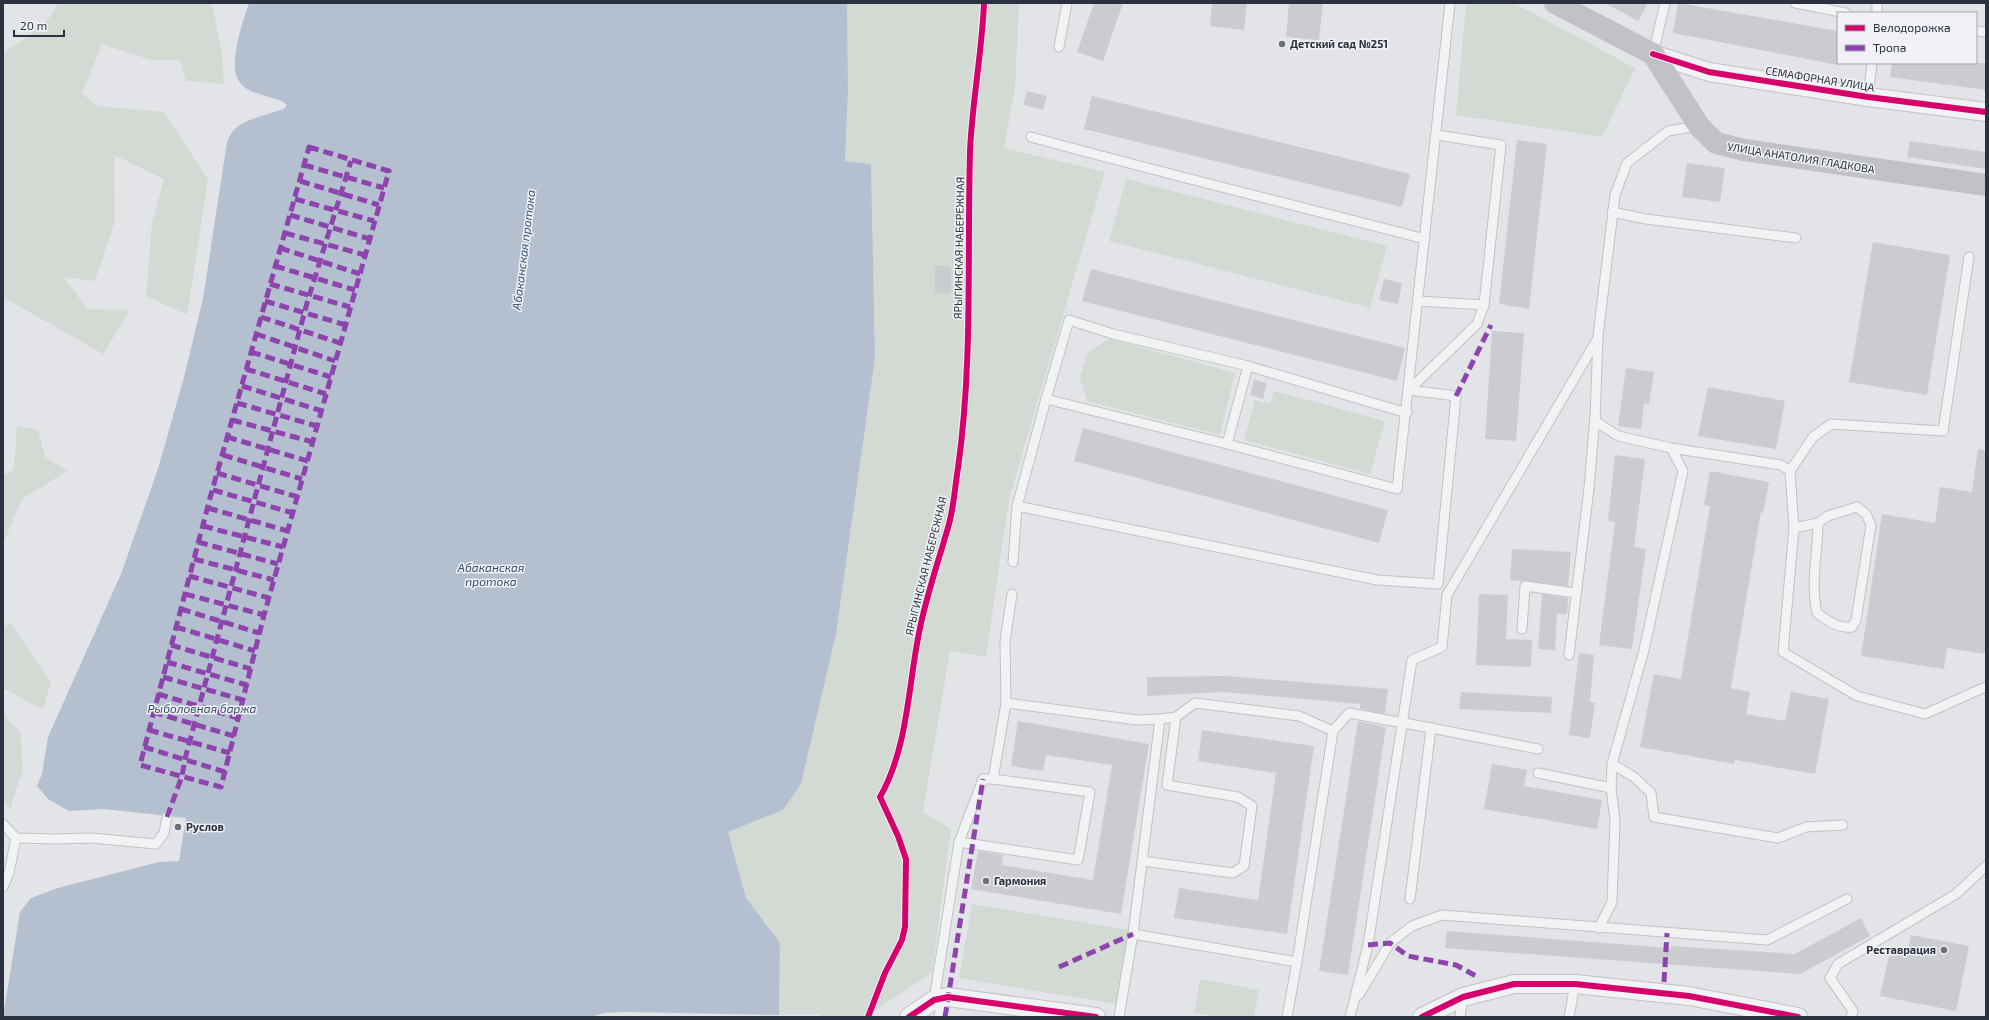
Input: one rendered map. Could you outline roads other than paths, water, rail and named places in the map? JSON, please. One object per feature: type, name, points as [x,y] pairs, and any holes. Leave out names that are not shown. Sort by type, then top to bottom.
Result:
[{"type":"main road","name":"УЛИЦА АНАТОЛИЯ ГЛАДКОВА","points":[[1555,3],[1653,54],[1699,126],[1716,143],[1744,150],[1986,185]]},
{"type":"street","name":"СЕМАФОРНАЯ УЛИЦА","points":[[1653,54],[1709,72],[1868,97],[1986,112]]},
{"type":"street","points":[[1422,1017],[1463,997],[1514,984],[1575,984],[1689,996],[1798,1017]]},
{"type":"street","points":[[912,1016],[939,1005],[1096,1017]]},
{"type":"lane","points":[[1060,47],[1067,3]]},
{"type":"lane","points":[[1046,399],[1227,444],[1398,489],[1450,3]]},
{"type":"lane","points":[[1653,54],[1665,3]]},
{"type":"lane","points":[[1795,3],[1841,12]]},
{"type":"lane","points":[[1868,97],[1872,64]]},
{"type":"lane","points":[[1569,655],[1595,421],[1598,336],[1615,196],[1627,162],[1668,131],[1699,126]]},
{"type":"lane","points":[[1409,390],[1477,324],[1484,305],[1501,145],[1437,135]]},
{"type":"lane","points":[[1031,137],[1425,239]]},
{"type":"lane","points":[[1612,212],[1646,219],[1796,238]]},
{"type":"lane","points":[[1969,257],[1943,431],[1831,424],[1813,437],[1790,471],[1794,528],[1783,652],[1857,696],[1925,714],[1983,688]]},
{"type":"lane","points":[[1418,301],[1484,305]]},
{"type":"lane","points":[[1013,562],[1017,506],[1069,320],[1113,334],[1248,366],[1407,413]]},
{"type":"lane","points":[[1350,1017],[1368,945],[1412,660],[1442,647],[1448,595],[1598,336]]},
{"type":"lane","points":[[1227,444],[1248,366]]},
{"type":"lane","points":[[1017,506],[1378,580],[1438,584],[1456,396],[1409,390]]},
{"type":"lane","points":[[1595,421],[1618,436],[1671,448],[1781,465],[1790,471]]},
{"type":"lane","points":[[1599,928],[1612,902],[1615,820],[1611,788],[1612,764],[1644,650],[1683,472],[1671,448]]},
{"type":"lane","points":[[1794,528],[1818,523],[1828,516],[1857,507],[1866,514],[1872,525],[1856,620],[1852,627],[1843,628],[1817,613],[1814,597],[1813,576],[1818,539],[1818,523]]},
{"type":"lane","points":[[1522,630],[1525,586],[1576,593]]},
{"type":"lane","points":[[993,779],[1006,703],[1005,641],[1012,594]]},
{"type":"lane","points":[[1006,703],[1137,720],[1176,717],[1195,703],[1299,716],[1333,731]]},
{"type":"lane","points":[[1287,1017],[1333,731],[1349,713],[1538,749]]},
{"type":"lane","points":[[1142,862],[1233,873],[1244,866],[1252,806],[1238,797],[1167,785],[1176,717]]},
{"type":"lane","points":[[1119,1017],[1142,862],[1160,719]]},
{"type":"lane","points":[[1410,898],[1431,728]]},
{"type":"lane","points":[[1612,764],[1634,777],[1650,793],[1654,817],[1778,838],[1806,827],[1843,825]]},
{"type":"lane","points":[[1538,773],[1611,788]]},
{"type":"lane","points":[[939,1005],[959,842],[984,779],[1090,792],[1078,860],[959,842]]},
{"type":"lane","points":[[3,824],[16,838],[91,838],[156,844],[164,834],[167,817]]},
{"type":"lane","points":[[3,887],[9,874],[16,838]]},
{"type":"lane","points":[[1851,1017],[1853,1012],[1830,978],[1838,964],[1956,894],[1986,866]]},
{"type":"lane","points":[[1354,1003],[1390,943],[1412,926],[1442,915],[1768,940],[1847,899]]},
{"type":"lane","points":[[1132,934],[1297,962]]},
{"type":"lane","points":[[1570,1017],[1575,984]]},
{"type":"lane","points":[[1460,1017],[1463,997]]},
{"type":"water","name":"Абаканская протока","points":[[249,3],[847,3],[848,90],[845,161],[871,164],[875,358],[836,634],[801,784],[783,810],[728,832],[746,898],[780,943],[779,1015],[625,1012],[604,1013],[591,1017],[3,1017],[20,912],[31,898],[58,888],[159,862],[179,861],[186,818],[104,809],[69,811],[48,799],[37,786],[42,774],[48,737],[121,574],[158,469],[184,377],[203,299],[227,142],[238,126],[258,117],[284,109],[287,105],[282,101],[250,91],[242,85],[237,78],[235,57]]},
{"type":"place","name":"Детский сад №251","points":[[1282,44]]},
{"type":"place","name":"Руслов","points":[[178,827]]},
{"type":"place","name":"Гармония","points":[[986,881]]},
{"type":"place","name":"Реставрация","points":[[1944,950]]},
{"type":"water label","name":"Рыболовная баржа","points":[[202,709]]}]
